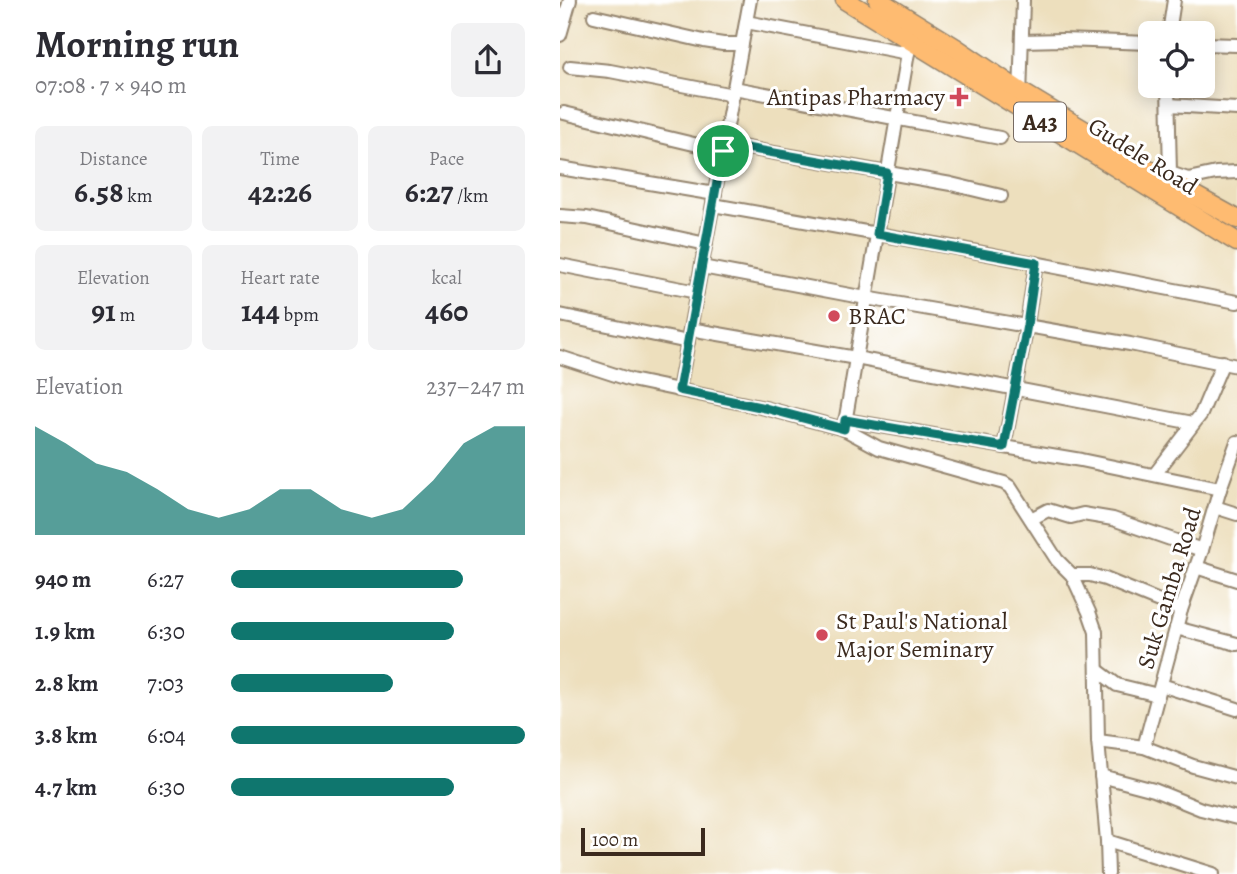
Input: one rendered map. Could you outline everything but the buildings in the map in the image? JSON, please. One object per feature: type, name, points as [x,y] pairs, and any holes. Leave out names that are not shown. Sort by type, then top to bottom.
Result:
[{"type":"highway","name":"Gudele Road","points":[[845,0],[909,47],[1167,176],[1237,219]]},
{"type":"highway","name":"Gudele Road","points":[[878,0],[956,48],[1019,100],[1237,242]]},
{"type":"street","points":[[560,35],[570,0]]},
{"type":"street","points":[[679,390],[750,0]]},
{"type":"street","points":[[1019,100],[1023,0]]},
{"type":"street","points":[[1171,21],[1174,0]]},
{"type":"street","points":[[594,16],[704,41],[742,44]]},
{"type":"street","points":[[746,22],[909,47],[845,424]]},
{"type":"street","points":[[1022,41],[1138,43]]},
{"type":"street","points":[[1215,44],[1237,45]]},
{"type":"street","points":[[570,67],[610,71],[897,118],[1000,138]]},
{"type":"street","points":[[1169,98],[1167,176],[1188,179],[1201,175],[1237,172]]},
{"type":"street","points":[[1169,105],[1237,109]]},
{"type":"street","points":[[564,113],[723,148],[951,184],[1001,196]]},
{"type":"street","points":[[560,168],[877,234],[1237,302]]},
{"type":"street","points":[[560,216],[587,218],[706,244]]},
{"type":"street","points":[[1004,447],[1036,263]]},
{"type":"street","points":[[560,265],[697,292]]},
{"type":"street","points":[[702,267],[1027,325],[1237,366]]},
{"type":"street","points":[[560,315],[856,358],[1193,423]]},
{"type":"street","points":[[560,357],[632,380],[765,408],[845,424],[1004,447],[1155,474],[1220,489]]},
{"type":"street","points":[[1155,474],[1201,414],[1223,362]]},
{"type":"street","points":[[845,424],[880,448],[1007,484],[1057,561],[1072,575],[1096,632],[1098,741],[1108,874]]},
{"type":"street","name":"Suk Gamba Road","points":[[1144,747],[1181,610],[1237,442]]},
{"type":"street","points":[[1215,508],[1237,514]]},
{"type":"street","points":[[1031,519],[1048,510],[1071,517],[1083,514],[1113,519],[1202,550]]},
{"type":"street","points":[[1196,567],[1237,580]]},
{"type":"street","points":[[1072,575],[1098,577],[1181,610]]},
{"type":"street","points":[[1176,628],[1237,644]]},
{"type":"street","points":[[1097,670],[1116,685],[1159,690],[1237,709]]},
{"type":"street","points":[[1098,741],[1144,747],[1237,778]]},
{"type":"street","points":[[1101,776],[1154,790],[1201,809],[1237,818]]},
{"type":"street","points":[[1107,841],[1213,874]]},
{"type":"place","name":"Antipas Pharmacy","points":[[959,97]]},
{"type":"place","name":"BRAC","points":[[834,316]]},
{"type":"place","name":"St Paul's National Major Seminary","points":[[822,635]]},
{"type":"route","points":[[724,144],[887,173],[877,234],[1036,263],[1004,447],[845,420],[844,429],[765,408],[679,390],[723,151],[724,144]]}]
